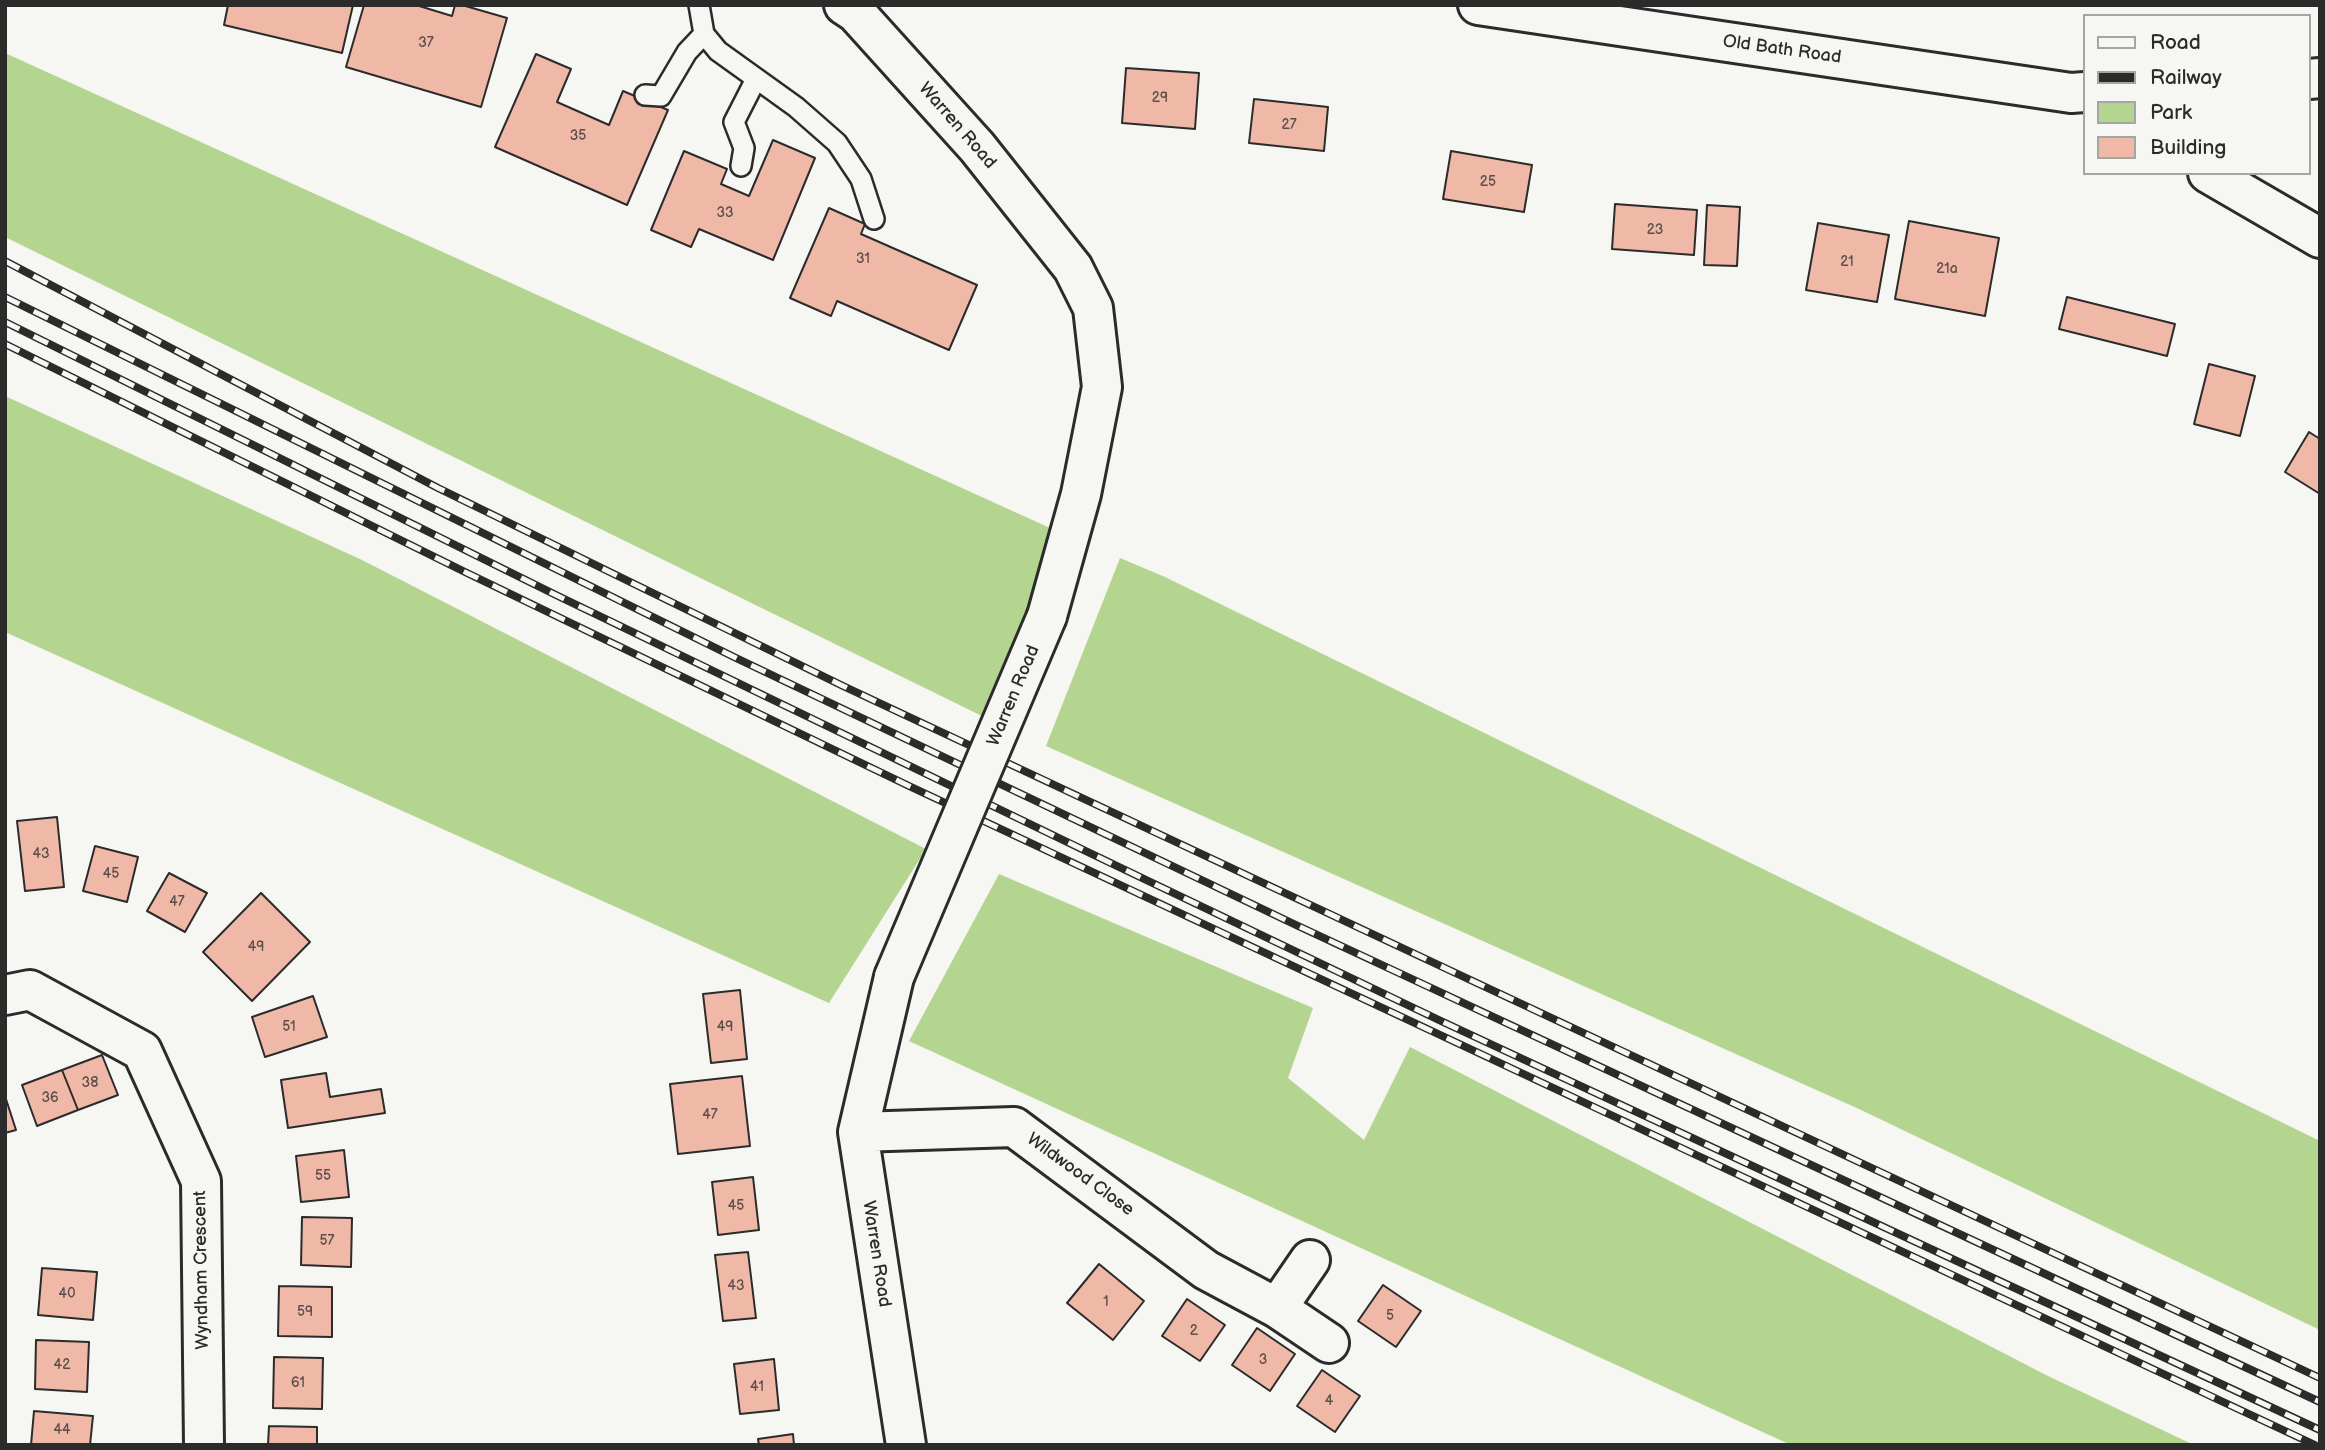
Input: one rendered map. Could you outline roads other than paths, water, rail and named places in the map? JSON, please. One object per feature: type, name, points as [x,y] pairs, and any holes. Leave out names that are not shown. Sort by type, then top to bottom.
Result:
[{"type":"street","name":"Old Bath Road","points":[[1478,5],[2081,96]]},
{"type":"street","name":"Warren Road","points":[[853,8],[977,147],[1073,268],[1093,308],[1102,387],[1081,494],[1047,616],[894,977],[858,1132],[906,1445]]},
{"type":"street","points":[[2211,175],[2320,238]]},
{"type":"street","name":"Wyndham Crescent","points":[[5,995],[30,990],[142,1051],[201,1181],[204,1445]]},
{"type":"street","name":"Wildwood Close","points":[[858,1132],[1014,1127],[1206,1270],[1277,1308],[1329,1343]]},
{"type":"street","points":[[1277,1308],[1310,1260]]},
{"type":"lane","points":[[699,5],[704,34],[718,51],[796,107],[837,143],[861,179],[874,219]]},
{"type":"lane","points":[[645,95],[661,96],[687,52],[704,34]]},
{"type":"lane","points":[[741,166],[744,148],[734,122],[756,79]]},
{"type":"railway","points":[[5,261],[438,488],[843,686],[2320,1378]]},
{"type":"railway","points":[[5,297],[736,658],[1296,925],[2320,1402]]},
{"type":"railway","points":[[5,322],[556,595],[1094,855],[1441,1021],[2320,1430]]},
{"type":"railway","points":[[5,344],[467,573],[909,786],[2315,1445]]}]
